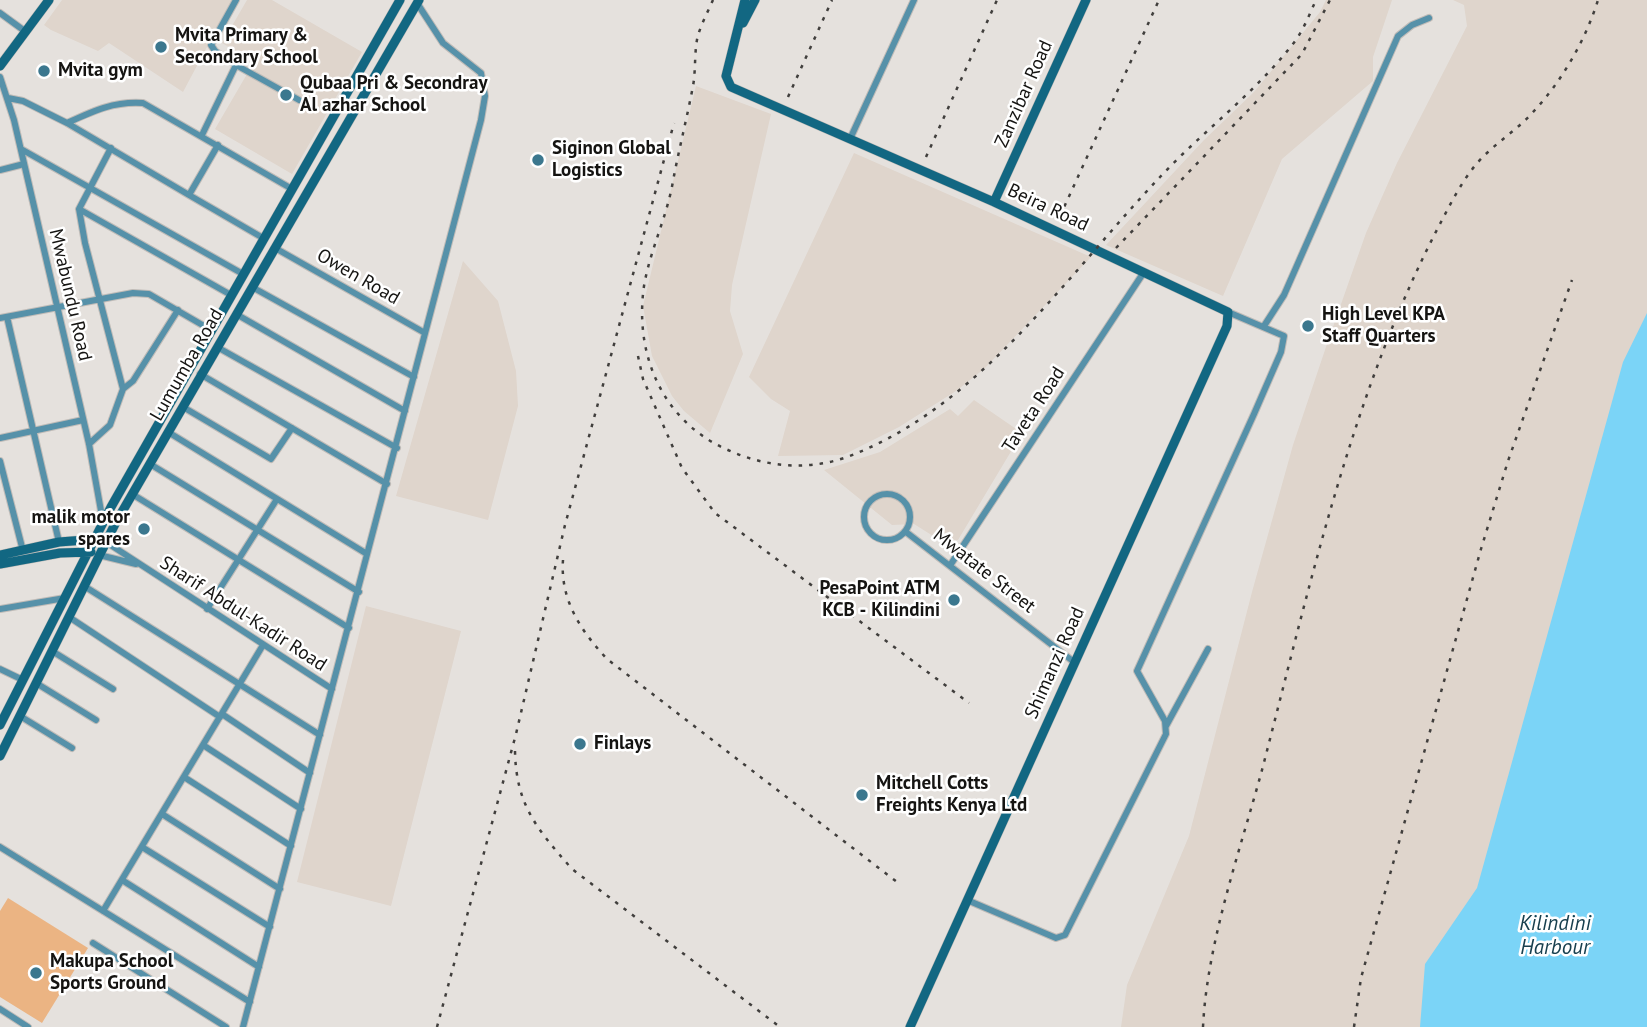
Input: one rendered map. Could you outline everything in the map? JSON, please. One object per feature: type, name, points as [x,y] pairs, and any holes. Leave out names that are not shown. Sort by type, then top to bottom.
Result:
[{"type":"main road","points":[[0,66],[48,0]]},
{"type":"main road","name":"Lumumba Road","points":[[0,725],[3,713],[23,680],[103,522],[400,0]]},
{"type":"main road","points":[[735,36],[745,0]]},
{"type":"main road","points":[[735,36],[755,0]]},
{"type":"main road","name":"Zanzibar Road","points":[[994,202],[1086,0]]},
{"type":"main road","name":"Lumumba Road","points":[[0,757],[106,542],[200,374],[418,1]]},
{"type":"main road","name":"Beira Road","points":[[735,36],[726,76],[731,87],[994,202],[1228,312]]},
{"type":"main road","points":[[282,206],[294,214]]},
{"type":"main road","name":"Shimanzi Road","points":[[909,1027],[1227,326],[1228,312]]},
{"type":"main road","points":[[0,555],[59,542],[95,538],[106,542]]},
{"type":"main road","points":[[0,564],[88,551],[99,555]]},
{"type":"street","points":[[236,0],[211,45],[215,51],[236,65],[299,100]]},
{"type":"street","points":[[850,139],[914,0]]},
{"type":"street","points":[[243,1027],[481,120],[484,80],[472,65],[443,43],[418,1]]},
{"type":"street","points":[[0,13],[26,32]]},
{"type":"street","points":[[1265,326],[1284,295],[1398,36],[1412,25],[1429,18]]},
{"type":"street","points":[[202,135],[236,65]]},
{"type":"street","name":"Mwabundu Road","points":[[0,77],[21,149],[89,444],[103,522]]},
{"type":"street","points":[[8,98],[23,101],[67,123],[263,238]]},
{"type":"street","points":[[67,123],[110,105],[143,103],[292,188]]},
{"type":"street","points":[[190,195],[218,145]]},
{"type":"street","points":[[111,148],[79,209],[85,243],[102,298],[123,389]]},
{"type":"street","points":[[21,149],[243,274]]},
{"type":"street","points":[[0,170],[24,164]]},
{"type":"street","points":[[79,209],[231,295]]},
{"type":"street","name":"Owen Road","points":[[275,248],[425,333]]},
{"type":"street","name":"Taveta Road","points":[[951,564],[1144,272]]},
{"type":"street","points":[[252,287],[414,377]]},
{"type":"street","points":[[59,542],[3,318],[125,293],[149,294],[211,330]]},
{"type":"street","points":[[89,444],[106,430],[123,389],[140,371],[178,310]]},
{"type":"street","points":[[1167,726],[1137,671],[1281,352],[1284,336],[1228,312]]},
{"type":"street","points":[[236,314],[405,411]]},
{"type":"street","points":[[217,347],[397,447]]},
{"type":"street","points":[[200,374],[387,484]]},
{"type":"street","points":[[183,407],[271,459],[292,428]]},
{"type":"street","points":[[0,439],[83,419]]},
{"type":"street","points":[[168,432],[367,554]]},
{"type":"street","points":[[0,461],[23,551]]},
{"type":"street","points":[[150,464],[359,592]]},
{"type":"street","points":[[885,494],[900,498],[910,517],[906,531],[893,540],[872,534],[864,521],[871,500],[885,494]]},
{"type":"street","points":[[132,495],[349,628]]},
{"type":"street","points":[[207,609],[277,499]]},
{"type":"street","name":"Mwatate Street","points":[[906,531],[1074,663]]},
{"type":"street","name":"Sharif Abdul-Kadir Road","points":[[106,542],[332,689]]},
{"type":"street","name":"Sharif Abdul-Kadir Road","points":[[99,555],[138,565]]},
{"type":"street","points":[[84,586],[320,735]]},
{"type":"street","points":[[0,609],[65,598]]},
{"type":"street","points":[[69,617],[310,773]]},
{"type":"street","points":[[103,911],[263,645]]},
{"type":"street","points":[[967,900],[1056,938],[1065,935],[1163,739],[1167,726],[1208,649]]},
{"type":"street","points":[[52,651],[113,689]]},
{"type":"street","points":[[0,669],[23,680]]},
{"type":"street","points":[[36,683],[96,720]]},
{"type":"street","points":[[20,716],[72,748]]},
{"type":"street","points":[[203,745],[300,809]]},
{"type":"street","points":[[184,777],[291,846]]},
{"type":"street","points":[[162,814],[280,889]]},
{"type":"street","points":[[0,847],[250,1002]]},
{"type":"street","points":[[142,847],[270,927]]},
{"type":"street","points":[[122,880],[259,967]]},
{"type":"street","points":[[93,943],[226,1027]]},
{"type":"street","points":[[0,1009],[28,1027]]},
{"type":"shaded area","name":"Mvita Primary & Secondary School","points":[[62,0],[232,0],[183,92],[109,43],[98,51],[44,25]]},
{"type":"shaded area","name":"Qubaa Pri & Secondray Al azhar School","points":[[247,0],[272,0],[362,52],[292,174],[215,129],[254,62],[222,43]]},
{"type":"shaded area","points":[[1326,0],[1392,0],[1373,57],[1373,81],[1282,159],[1223,296],[1106,245],[1204,140],[1254,92],[1320,12]]},
{"type":"shaded area","points":[[1453,0],[1647,0],[1647,328],[1478,893],[1426,1027],[1121,1027],[1127,985],[1189,836],[1293,445],[1327,344],[1366,233],[1397,163],[1467,26],[1464,5]]},
{"type":"shaded area","points":[[696,86],[771,114],[732,285],[730,311],[743,354],[710,433],[684,411],[672,396],[652,356],[643,306]]},
{"type":"shaded area","points":[[854,153],[1091,257],[984,369],[956,391],[899,427],[843,455],[778,456],[790,411],[771,399],[749,377]]},
{"type":"shaded area","points":[[463,261],[498,301],[516,371],[518,406],[488,520],[396,496]]},
{"type":"shaded area","points":[[974,400],[1022,433],[958,540],[941,541],[914,524],[892,525],[824,470],[880,452],[950,409],[958,416]]},
{"type":"shaded area","points":[[366,606],[461,631],[391,906],[297,882]]},
{"type":"shaded area","name":"Makupa School Sports Ground","points":[[8,898],[88,948],[42,1023],[0,997],[0,911]]},
{"type":"water","name":"Kilindini Harbour","points":[[1647,313],[1647,1027],[1420,1027],[1425,964],[1477,888],[1623,362]]},
{"type":"railway","points":[[713,0],[698,35],[693,86],[670,194],[644,286],[644,337],[649,361],[658,383],[670,404],[686,422],[705,438],[742,456],[787,465],[817,464],[847,457],[895,435],[939,406],[980,373],[1055,296],[1160,177],[1277,63],[1299,35],[1316,0]]},
{"type":"railway","points":[[788,97],[832,0]]},
{"type":"railway","points":[[926,157],[997,0]]},
{"type":"railway","points":[[1060,216],[1159,0]]},
{"type":"railway","points":[[1116,248],[1302,54],[1330,0]]},
{"type":"railway","points":[[1203,1027],[1211,963],[1226,897],[1336,490],[1382,353],[1410,287],[1462,185],[1480,159],[1529,117],[1554,86],[1580,44],[1598,0]]},
{"type":"railway","points":[[437,1027],[516,734],[565,525],[674,123]]},
{"type":"railway","points":[[1354,1027],[1361,978],[1481,549],[1508,461],[1572,280]]},
{"type":"railway","points":[[638,356],[643,379],[682,468],[715,513],[969,703]]},
{"type":"railway","points":[[563,560],[565,588],[574,614],[607,659],[897,882]]},
{"type":"railway","points":[[515,751],[520,787],[531,816],[572,869],[780,1027]]},
{"type":"place","name":"Mvita Primary & Secondary School","points":[[161,47]]},
{"type":"place","name":"Mvita gym","points":[[44,71]]},
{"type":"place","name":"Qubaa Pri & Secondray Al azhar School","points":[[286,95]]},
{"type":"place","name":"Siginon Global Logistics","points":[[538,160]]},
{"type":"place","name":"High Level KPA Staff Quarters","points":[[1308,326]]},
{"type":"place","name":"malik motor spares","points":[[144,529]]},
{"type":"place","name":"PesaPoint ATM KCB - Kilindini","points":[[954,600]]},
{"type":"place","name":"Finlays","points":[[580,744]]},
{"type":"place","name":"Mitchell Cotts Freights Kenya Ltd","points":[[862,795]]},
{"type":"place","name":"Makupa School Sports Ground","points":[[36,973]]}]
